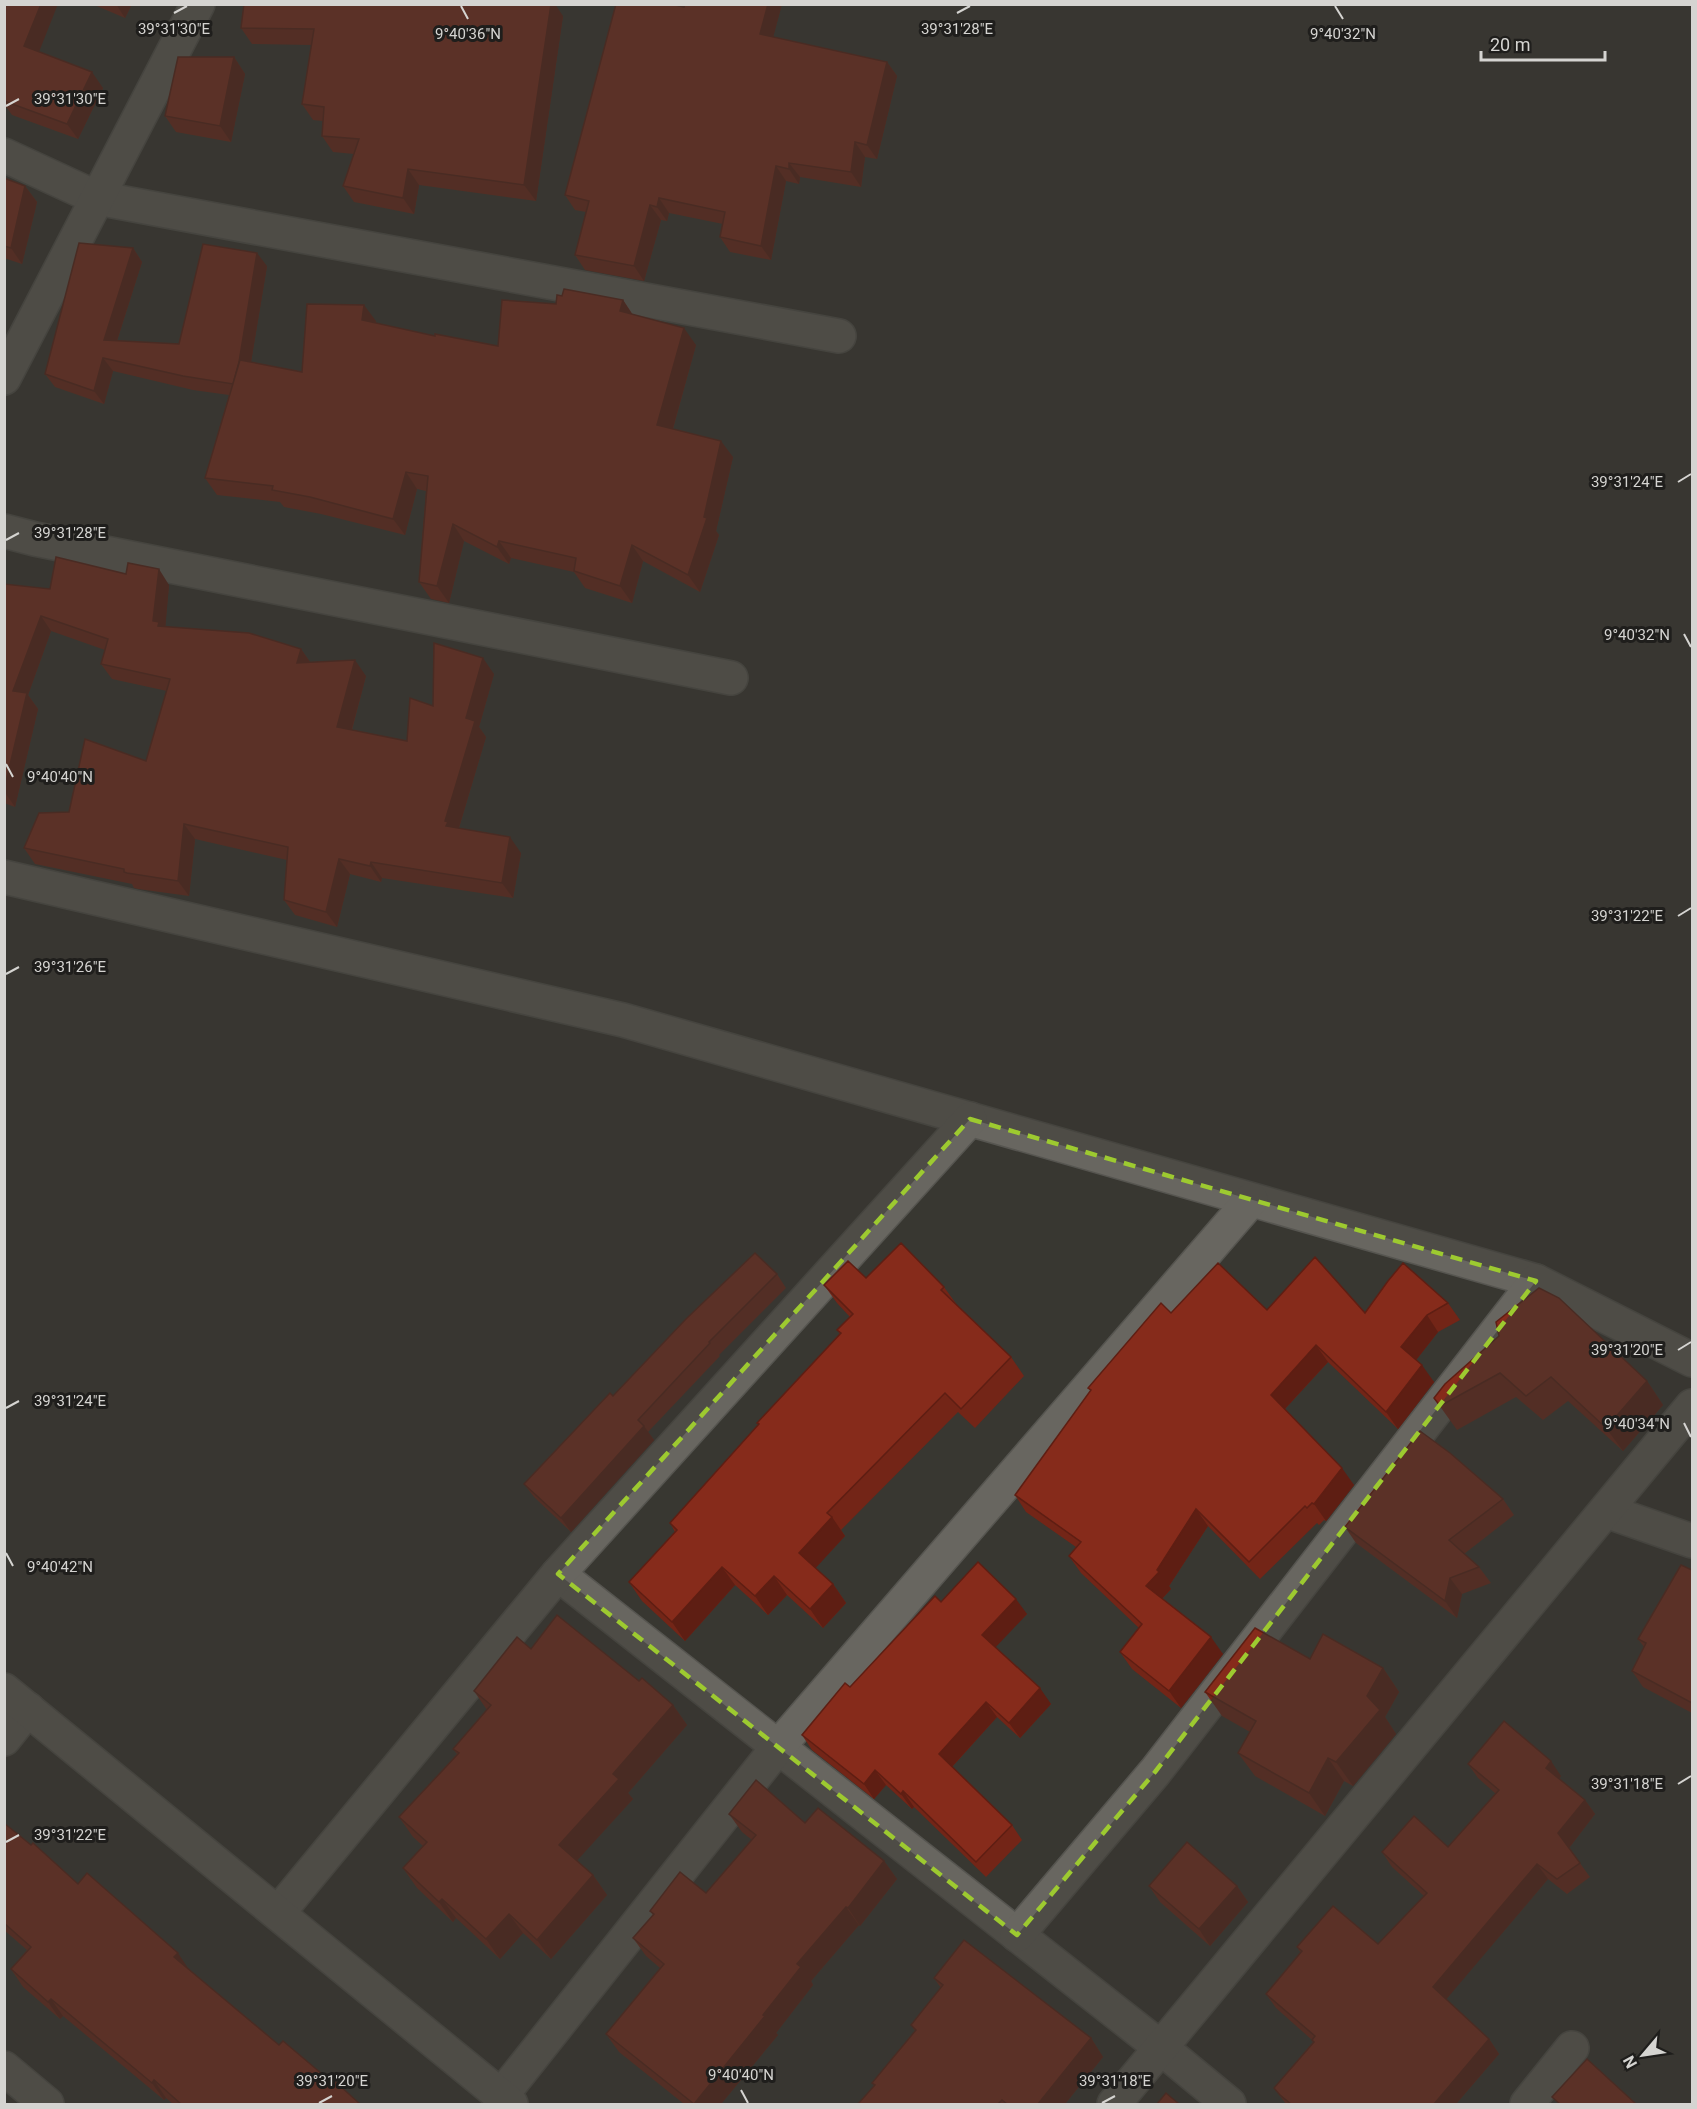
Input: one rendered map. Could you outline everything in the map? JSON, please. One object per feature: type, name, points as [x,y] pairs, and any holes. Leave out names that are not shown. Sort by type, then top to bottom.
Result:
[{"type":"street","points":[[4,378],[198,4]]},
{"type":"street","points":[[4,155],[97,198],[839,336]]},
{"type":"street","points":[[4,531],[47,542],[731,678]]},
{"type":"street","points":[[4,877],[623,1020],[970,1119],[1536,1281],[1692,1360]]},
{"type":"street","points":[[278,1913],[558,1574],[970,1119]]},
{"type":"street","points":[[4,1739],[16,1700],[506,2100],[778,1747],[1251,1200]]},
{"type":"street","points":[[1017,1935],[1155,1772],[1536,1281]]},
{"type":"street","points":[[1114,2104],[1692,1406]]},
{"type":"street","points":[[1606,1511],[1692,1541]]},
{"type":"street","points":[[558,1574],[1160,2047],[1229,2104]]},
{"type":"street","points":[[1527,2104],[1572,2048]]},
{"type":"street","points":[[4,2068],[47,2104]]},
{"type":"highlighted area","points":[[970,1119],[1536,1281],[1155,1772],[1017,1935],[558,1574]]},
{"type":"building","points":[[4,4],[41,4],[24,46],[92,72],[67,124],[4,101]]},
{"type":"building","points":[[244,4],[551,4],[524,185],[408,169],[403,198],[343,186],[359,139],[322,136],[324,107],[302,104],[314,29],[241,28]]},
{"type":"building","points":[[616,4],[671,4],[684,7],[685,4],[768,4],[760,34],[887,62],[867,145],[855,142],[851,172],[789,163],[789,169],[776,166],[761,246],[720,237],[725,212],[659,198],[657,207],[650,205],[634,266],[575,255],[589,201],[565,195]]},
{"type":"building","points":[[178,57],[234,57],[220,126],[165,116]]},
{"type":"building","points":[[4,178],[25,186],[11,248],[4,246]]},
{"type":"building","points":[[79,243],[133,248],[104,340],[179,344],[203,244],[257,253],[239,362],[233,384],[183,376],[103,358],[94,391],[45,374]]},
{"type":"building","points":[[564,289],[623,300],[620,311],[684,328],[657,425],[721,441],[704,517],[707,518],[688,575],[632,545],[620,586],[574,571],[576,558],[499,541],[497,547],[453,524],[437,586],[419,582],[428,476],[406,472],[393,519],[310,497],[272,490],[273,486],[205,478],[240,360],[302,372],[307,304],[364,305],[362,320],[435,336],[435,334],[498,346],[502,300],[556,304],[557,295],[562,296]]},
{"type":"building","points":[[56,557],[126,574],[128,563],[159,569],[153,621],[159,622],[158,626],[249,633],[301,649],[297,663],[355,660],[337,727],[407,741],[410,698],[433,706],[434,643],[483,658],[466,718],[475,721],[445,821],[448,822],[446,826],[510,837],[502,883],[371,862],[370,866],[339,859],[326,912],[284,900],[288,847],[184,824],[178,881],[127,873],[124,869],[24,848],[39,813],[69,812],[85,739],[146,761],[170,679],[101,664],[108,639],[41,616],[13,691],[27,693],[4,790],[4,584],[50,589]]},
{"type":"building","points":[[901,1243],[944,1287],[941,1290],[1011,1357],[961,1409],[945,1393],[827,1513],[832,1517],[799,1553],[833,1584],[810,1609],[774,1576],[755,1596],[722,1567],[672,1622],[629,1582],[677,1530],[670,1523],[759,1424],[757,1423],[841,1333],[837,1330],[853,1314],[824,1285],[848,1261],[866,1278]]},
{"type":"building","points":[[755,1253],[777,1274],[709,1342],[638,1420],[644,1426],[561,1518],[524,1484],[610,1393],[613,1396],[686,1319]]},
{"type":"building","points":[[1315,1257],[1365,1313],[1403,1263],[1448,1303],[1427,1315],[1401,1347],[1422,1365],[1386,1412],[1316,1345],[1271,1395],[1342,1468],[1314,1504],[1312,1503],[1307,1508],[1305,1506],[1249,1562],[1196,1509],[1157,1570],[1159,1572],[1146,1586],[1211,1637],[1169,1691],[1120,1652],[1142,1624],[1069,1556],[1081,1542],[1015,1495],[1091,1390],[1088,1388],[1161,1303],[1171,1313],[1218,1263],[1267,1310]]},
{"type":"building","points":[[1539,1288],[1559,1298],[1647,1381],[1606,1428],[1551,1377],[1526,1396],[1500,1373],[1440,1406],[1434,1398],[1445,1384],[1499,1336],[1496,1322]]},
{"type":"building","points":[[1420,1431],[1450,1453],[1503,1499],[1449,1540],[1479,1567],[1450,1578],[1445,1601],[1345,1527]]},
{"type":"building","points":[[978,1562],[1016,1599],[982,1635],[1040,1688],[1009,1723],[986,1702],[939,1754],[1012,1825],[976,1862],[903,1791],[901,1794],[875,1770],[864,1784],[802,1735],[845,1683],[850,1687],[935,1596],[941,1602]]},
{"type":"building","points":[[1681,1565],[1692,1570],[1692,1703],[1632,1671],[1646,1643],[1638,1639]]},
{"type":"building","points":[[557,1615],[639,1681],[642,1678],[673,1705],[613,1774],[619,1779],[559,1845],[593,1875],[537,1940],[509,1914],[486,1939],[442,1899],[439,1902],[403,1868],[427,1842],[399,1817],[459,1753],[453,1749],[491,1705],[474,1691],[517,1637],[531,1649]]},
{"type":"building","points":[[1255,1628],[1310,1659],[1323,1634],[1383,1668],[1367,1696],[1380,1710],[1336,1762],[1328,1758],[1309,1793],[1238,1753],[1256,1721],[1205,1692]]},
{"type":"building","points":[[1504,1721],[1551,1761],[1546,1768],[1585,1800],[1558,1833],[1580,1863],[1557,1879],[1537,1864],[1433,1987],[1489,2039],[1434,2104],[1291,2104],[1274,2088],[1314,2042],[1312,2040],[1315,2036],[1266,1994],[1302,1951],[1297,1947],[1333,1906],[1378,1944],[1427,1893],[1382,1852],[1414,1816],[1448,1847],[1499,1790],[1468,1764]]},
{"type":"building","points":[[756,1780],[805,1823],[818,1808],[884,1861],[848,1908],[846,1907],[797,1964],[801,1967],[763,2015],[765,2016],[694,2104],[606,2034],[664,1964],[633,1938],[654,1914],[650,1911],[680,1872],[706,1893],[756,1835],[729,1814]]},
{"type":"building","points":[[4,1823],[31,1845],[33,1843],[78,1884],[87,1873],[178,1953],[174,1957],[279,2045],[283,2041],[328,2079],[330,2077],[360,2104],[181,2104],[154,2080],[152,2083],[51,1999],[48,2002],[11,1969],[31,1947],[4,1923]]},
{"type":"building","points":[[1187,1842],[1237,1886],[1199,1929],[1149,1886]]},
{"type":"building","points":[[964,1940],[1091,2038],[1038,2104],[1007,2104],[1002,2100],[998,2104],[858,2104],[875,2085],[872,2083],[916,2030],[911,2025],[943,1985],[934,1978]]},
{"type":"building","points":[[1587,2059],[1636,2104],[1560,2104],[1552,2097]]},
{"type":"building","points":[[1166,2093],[1179,2104],[1157,2104]]}]
